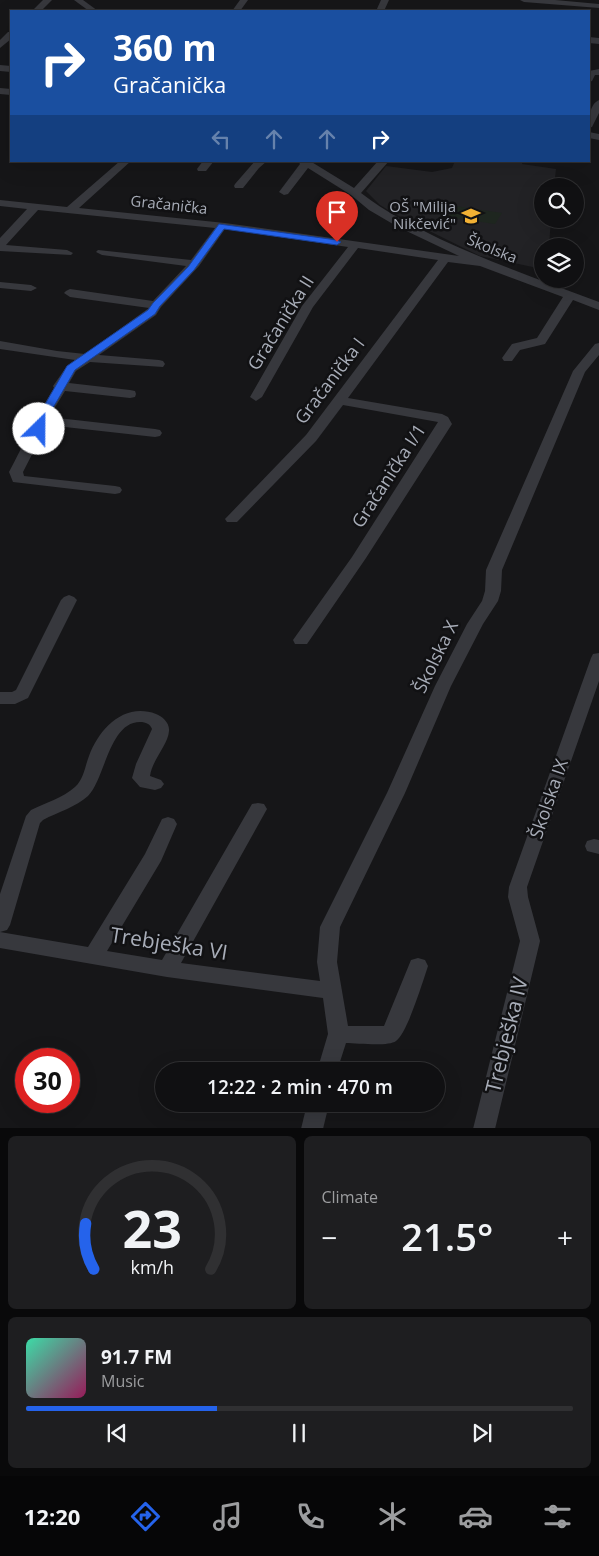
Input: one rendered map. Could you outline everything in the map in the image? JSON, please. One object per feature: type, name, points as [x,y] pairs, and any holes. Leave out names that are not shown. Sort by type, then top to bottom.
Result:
[{"type":"street","points":[[37,10],[48,0]]},
{"type":"street","points":[[524,0],[599,6]]},
{"type":"street","points":[[83,1],[93,10]]},
{"type":"street","points":[[0,45],[10,35]]},
{"type":"street","points":[[590,123],[599,101]]},
{"type":"street","points":[[70,210],[125,162]]},
{"type":"street","points":[[239,186],[261,162]]},
{"type":"street","points":[[284,192],[297,177],[304,162]]},
{"type":"street","name":"Školska","points":[[304,162],[355,193],[373,208],[402,225],[482,263],[599,306]]},
{"type":"street","points":[[355,193],[383,162]]},
{"type":"street","name":"Gračanička","points":[[0,203],[222,226],[482,263]]},
{"type":"street","points":[[0,246],[35,207]]},
{"type":"street","points":[[115,490],[24,480],[16,476],[39,429],[41,420],[71,368],[152,312],[156,305],[195,264],[222,226]]},
{"type":"street","name":"Gračanička II","points":[[256,397],[308,306],[356,245]]},
{"type":"street","points":[[0,246],[67,253]]},
{"type":"street","points":[[102,252],[195,264]]},
{"type":"street","name":"Gračanička I","points":[[232,519],[311,438],[446,257]]},
{"type":"street","points":[[0,286],[31,288]]},
{"type":"street","points":[[70,293],[156,305]]},
{"type":"street","points":[[508,358],[516,347],[541,341],[570,295]]},
{"type":"street","points":[[0,345],[57,355],[159,364]]},
{"type":"street","name":"Školska X","points":[[338,1034],[338,1022],[327,962],[330,927],[396,793],[443,686],[475,624],[490,601],[493,591],[494,570],[579,371],[599,348]]},
{"type":"street","points":[[59,386],[130,394]]},
{"type":"street","name":"Gračanička I/1","points":[[301,640],[359,558],[445,424],[443,420],[436,417],[339,400]]},
{"type":"street","points":[[41,420],[155,433]]},
{"type":"street","points":[[0,698],[15,698],[22,694],[69,600]]},
{"type":"street","name":"Školska IX","points":[[530,941],[518,897],[518,887],[599,658]]},
{"type":"street","points":[[0,924],[32,821],[36,815],[81,792],[88,784],[100,750],[111,733],[124,721],[143,716],[153,719],[159,724],[160,734],[141,768],[141,778],[146,783],[155,784]]},
{"type":"street","points":[[168,970],[258,809]]},
{"type":"street","points":[[93,956],[154,856],[168,824]]},
{"type":"street","name":"Trebješka VI","points":[[0,940],[168,970],[332,991]]},
{"type":"street","name":"Trebješka IV","points":[[484,1128],[530,941]]},
{"type":"street","points":[[330,1062],[338,1034],[390,1035],[395,1028],[418,966]]},
{"type":"street","points":[[312,1128],[316,1112]]},
{"type":"shaded area","name":"OŠ \"Milija Nikčević\"","points":[[455,162],[523,162],[522,164],[556,169],[555,178],[534,178],[534,228],[550,228],[550,238],[534,238],[534,267],[480,256],[395,214],[380,205],[366,191],[386,166],[432,172],[452,168]]},
{"type":"shaded area","points":[[455,206],[502,213],[495,224],[448,217]]},
{"type":"place","name":"OŠ \"Milija Nikčević\"","points":[[471,216]]},
{"type":"route","points":[[39,429],[41,420],[71,368],[152,312],[156,305],[191,268],[222,226],[337,242]]}]
